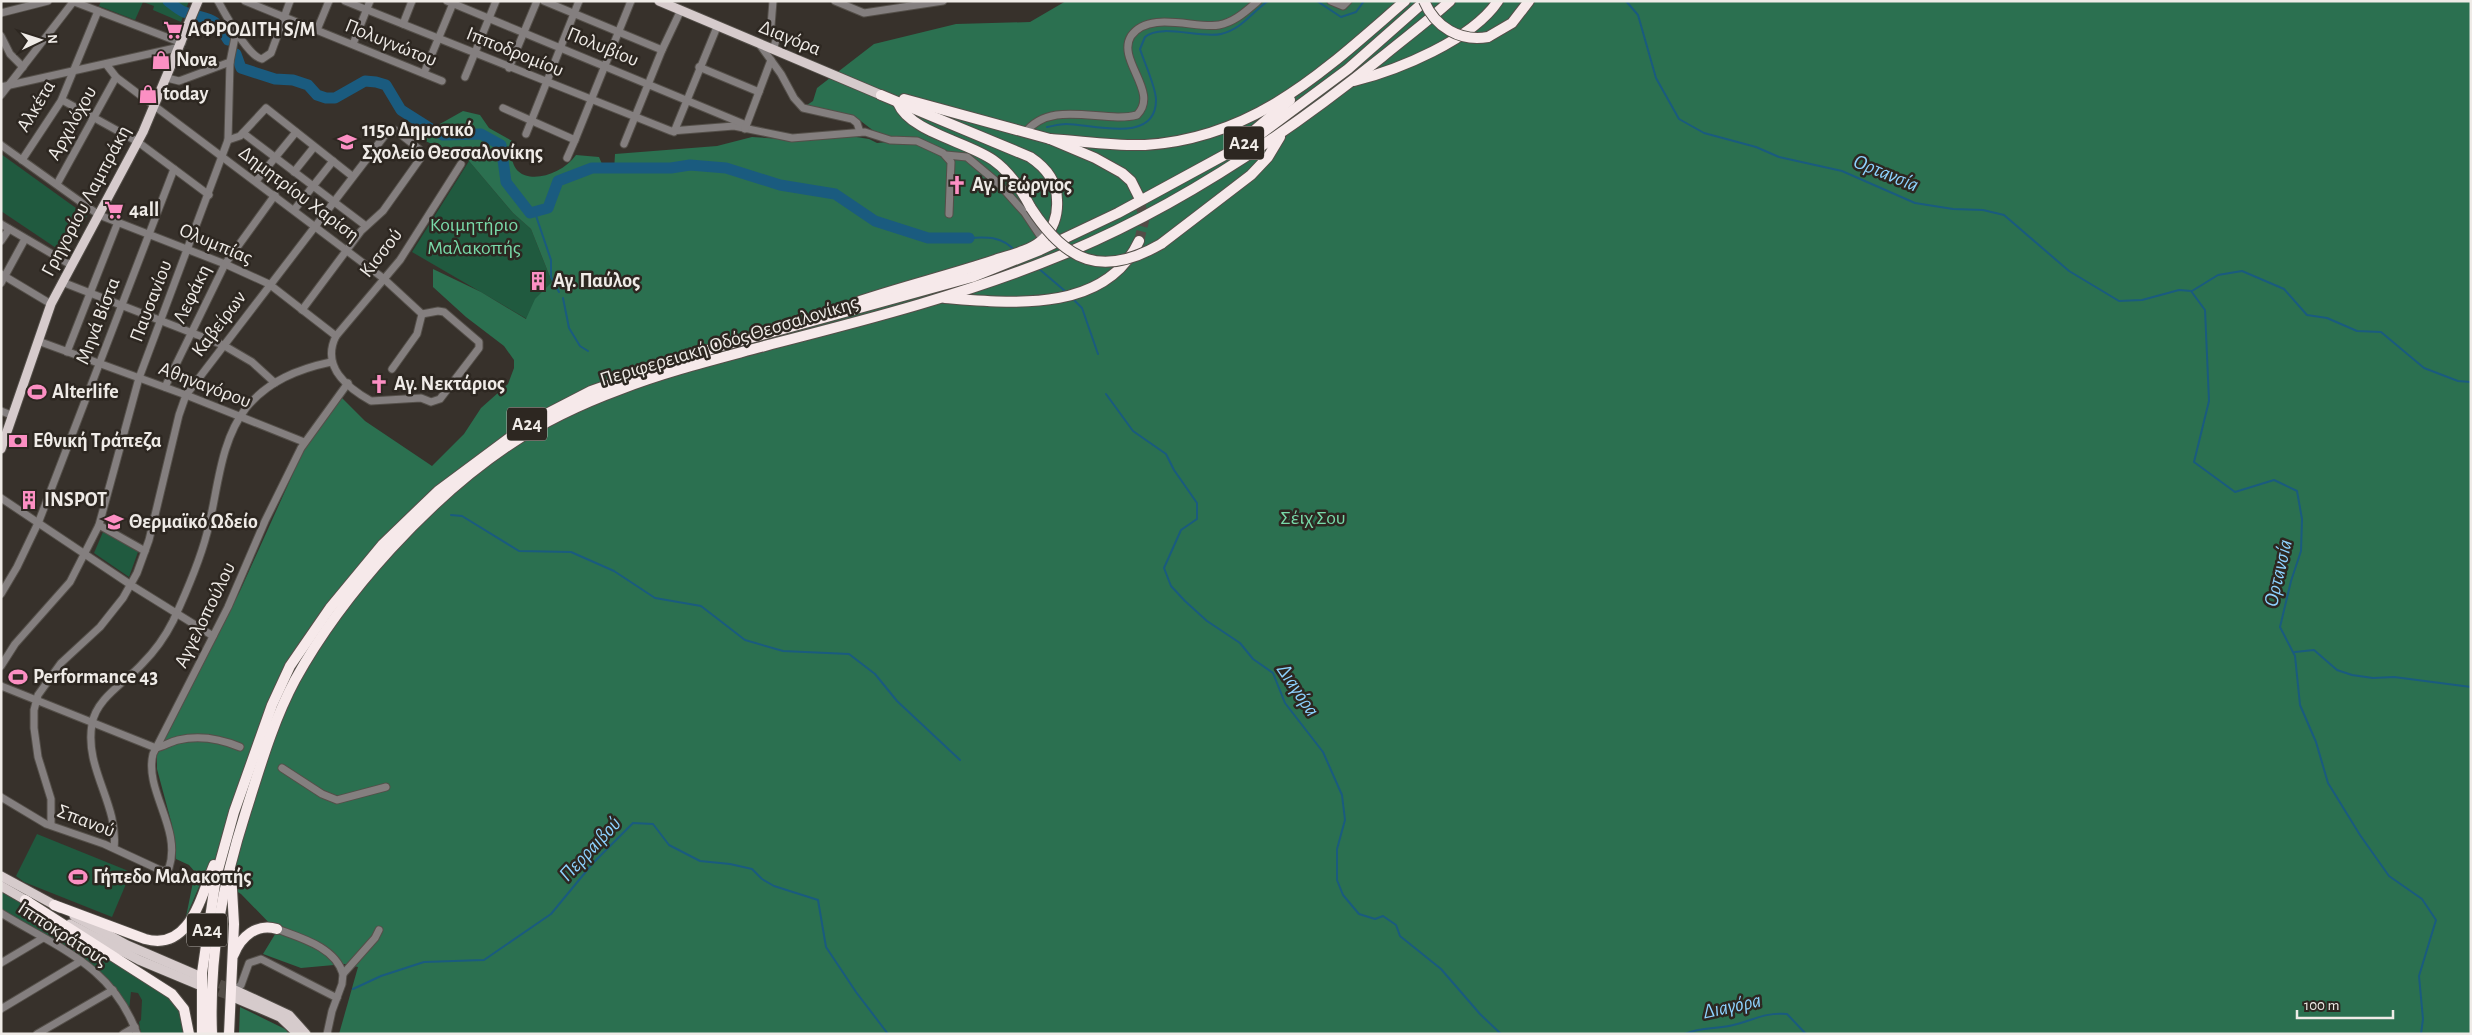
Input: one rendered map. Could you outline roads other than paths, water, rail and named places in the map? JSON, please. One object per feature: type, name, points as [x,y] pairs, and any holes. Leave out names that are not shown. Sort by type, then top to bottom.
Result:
[{"type":"highway","points":[[1050,140],[1132,145],[1184,139],[1240,122],[1295,93],[1405,1]]},
{"type":"highway","points":[[1424,1],[1436,21],[1451,32],[1470,38],[1488,37],[1512,23],[1529,1]]},
{"type":"highway","name":"Περιφερειακή Οδός Θεσσαλονίκης","points":[[202,1034],[201,987],[206,935],[214,884],[229,829],[265,721],[280,686],[301,648],[372,556],[416,511],[454,478],[531,422],[583,395],[696,354],[948,284],[1012,258],[1153,195],[1231,149],[1254,139],[1310,99],[1348,70],[1424,1]]},
{"type":"highway","name":"Περιφερειακή Οδός Θεσσαλονίκης","points":[[212,1034],[211,1005],[215,941],[230,862],[266,747],[293,684],[311,652],[335,617],[370,575],[460,483],[508,446],[538,427],[579,406],[622,388],[689,367],[940,297],[1024,269],[1048,260],[1157,208],[1226,169],[1282,133],[1351,82],[1450,1]]},
{"type":"highway","points":[[1351,82],[1383,74],[1425,55],[1475,25],[1498,1]]},
{"type":"highway","points":[[1231,149],[1285,106],[1295,93]]},
{"type":"highway","points":[[882,95],[898,97],[1050,140],[1112,166],[1131,181],[1139,197]]},
{"type":"highway","points":[[882,95],[1025,155],[1042,166],[1055,186],[1057,203],[1053,225],[1038,245]]},
{"type":"highway","points":[[897,102],[901,111],[928,129],[974,149],[998,164],[1013,181],[1057,242],[1070,252],[1086,259],[1109,262],[1124,260],[1161,244],[1251,175],[1268,157],[1282,133]]},
{"type":"highway","points":[[940,297],[1001,302],[1079,294],[1095,286],[1117,270],[1129,258],[1139,241]]},
{"type":"highway","points":[[54,905],[146,939],[159,942],[171,940],[182,932],[189,923],[229,829]]},
{"type":"highway","points":[[229,1034],[234,924],[230,862]]},
{"type":"highway","points":[[25,900],[172,994],[184,1009],[190,1034]]},
{"type":"highway","points":[[232,960],[239,943],[247,935],[262,928],[277,929]]},
{"type":"main road","name":"Διαγόρα","points":[[659,1],[680,12],[882,95]]},
{"type":"main road","name":"Γρηγορίου Λαμπράκη","points":[[1,449],[51,304],[138,142],[156,105],[198,2]]},
{"type":"main road","name":"Γρηγορίου Λαμπράκη","points":[[1,435],[11,417]]},
{"type":"main road","points":[[1,876],[127,944],[199,980],[139,960],[1,886]]},
{"type":"main road","points":[[234,994],[280,1017],[298,1034]]},
{"type":"main road","points":[[234,994],[289,1015],[306,1034]]},
{"type":"street","points":[[1,14],[48,1]]},
{"type":"street","points":[[1,96],[72,1],[181,45]]},
{"type":"street","points":[[218,1],[236,32],[255,56],[266,58],[271,53],[290,1]]},
{"type":"street","name":"Πολυγνώτου","points":[[246,1],[442,81]]},
{"type":"street","points":[[317,30],[329,1]]},
{"type":"street","name":"Ιπποδρομίου","points":[[345,1],[591,101],[674,132]]},
{"type":"street","points":[[353,44],[370,1]]},
{"type":"street","points":[[403,24],[412,1]]},
{"type":"street","points":[[465,77],[496,1]]},
{"type":"street","points":[[509,68],[537,1]]},
{"type":"street","points":[[544,1],[662,50]]},
{"type":"street","points":[[526,134],[579,1]]},
{"type":"street","points":[[567,158],[631,1]]},
{"type":"street","points":[[773,1],[771,24],[776,40],[773,50]]},
{"type":"street","points":[[835,1],[864,13],[942,1]]},
{"type":"street","points":[[1025,133],[1034,123],[1058,115],[1093,114],[1112,117],[1137,115],[1144,108],[1144,95],[1128,50],[1130,38],[1137,30],[1146,25],[1180,22],[1217,26],[1233,21],[1258,1]]},
{"type":"street","points":[[1331,1],[1342,6],[1348,1]]},
{"type":"street","points":[[424,73],[451,2]]},
{"type":"street","name":"Πολυβίου","points":[[451,2],[648,83],[746,127]]},
{"type":"street","name":"Αλκέτα","points":[[22,160],[62,100],[98,11]]},
{"type":"street","points":[[624,144],[662,50],[680,12]]},
{"type":"street","points":[[717,27],[674,132],[725,126],[746,127],[792,138],[869,132],[890,140],[914,140],[946,155],[967,157],[998,183],[1025,213],[1038,245]]},
{"type":"street","name":"Παυσανίου","points":[[1,666],[15,644],[64,590],[99,525],[139,378],[228,140],[230,62],[236,32]]},
{"type":"street","points":[[1,36],[10,54],[23,67]]},
{"type":"street","points":[[1,87],[181,45]]},
{"type":"street","points":[[760,45],[794,98],[803,108],[852,119],[857,123],[860,132]]},
{"type":"street","points":[[746,127],[771,60]]},
{"type":"street","points":[[167,78],[173,81],[180,81],[230,62]]},
{"type":"street","name":"Δημητρίου Χαρίση","points":[[106,64],[116,77],[156,105],[383,278],[422,314]]},
{"type":"street","points":[[699,67],[759,92]]},
{"type":"street","name":"Αρχιλόχου","points":[[57,184],[116,77]]},
{"type":"street","points":[[62,100],[138,142],[209,195]]},
{"type":"street","points":[[228,140],[242,134],[265,108],[352,176]]},
{"type":"street","points":[[503,108],[575,140]]},
{"type":"street","name":"Καβείρων","points":[[36,700],[56,668],[100,627],[131,585],[145,551],[179,415],[186,395],[352,176],[389,130],[395,130],[418,148],[421,152],[420,159],[383,211],[366,226]]},
{"type":"street","points":[[256,182],[296,132]]},
{"type":"street","points":[[242,134],[366,226],[302,310]]},
{"type":"street","name":"Ολυμπίας","points":[[1,145],[99,214],[225,264],[269,284],[336,336]]},
{"type":"street","points":[[294,172],[314,147]]},
{"type":"street","points":[[946,155],[953,168],[949,214]]},
{"type":"street","points":[[294,210],[333,161]]},
{"type":"street","name":"Κισσού","points":[[331,362],[330,350],[336,336],[406,251],[461,164]]},
{"type":"street","name":"Μηνά Βίστα","points":[[1,594],[17,567],[39,521],[174,169]]},
{"type":"street","name":"Λεφάκη","points":[[164,387],[225,264],[275,195]]},
{"type":"street","points":[[68,352],[118,222]]},
{"type":"street","points":[[1,224],[71,265]]},
{"type":"street","points":[[1,241],[9,229]]},
{"type":"street","points":[[25,239],[2,277],[51,304]]},
{"type":"street","points":[[62,282],[223,345],[252,362],[275,383]]},
{"type":"street","points":[[114,848],[115,833],[112,810],[96,772],[92,753],[92,721],[102,702],[155,649],[177,613],[201,554],[224,458],[241,416],[255,399],[275,383],[301,369],[331,362],[348,383],[373,402],[418,398],[431,402],[440,399],[479,348],[479,342],[444,312],[438,311],[422,314],[417,334],[392,369]]},
{"type":"street","name":"Αθηναγόρου","points":[[38,341],[186,395],[304,442]]},
{"type":"street","name":"Αγγελοπούλου","points":[[163,871],[170,867],[172,845],[168,821],[154,777],[152,758],[245,572],[265,520],[304,442],[348,383]]},
{"type":"street","points":[[1,411],[11,417]]},
{"type":"street","points":[[1,498],[39,521],[131,585],[213,636]]},
{"type":"street","points":[[99,525],[145,551]]},
{"type":"street","points":[[1,686],[156,748],[177,740],[212,739],[223,740],[240,747]]},
{"type":"street","points":[[36,700],[34,728],[38,757],[51,799],[51,826]]},
{"type":"street","points":[[282,768],[322,794],[337,800],[386,787]]},
{"type":"street","name":"Σπανού","points":[[1,797],[51,826],[114,848],[163,871]]},
{"type":"street","name":"Ιπποκράτους","points":[[3,916],[44,938],[100,974],[113,990],[136,1030]]},
{"type":"street","points":[[277,929],[325,950],[338,962],[343,974]]},
{"type":"street","points":[[326,1034],[343,974],[376,938],[379,930]]},
{"type":"street","points":[[1,963],[44,938]]},
{"type":"street","points":[[234,994],[241,985],[249,963],[261,959],[337,998]]},
{"type":"street","points":[[1,1009],[81,961]]},
{"type":"street","points":[[37,1034],[113,990]]},
{"type":"street","points":[[123,1034],[136,1030]]},
{"type":"waterway","points":[[168,1],[184,12],[214,22],[228,40]]},
{"type":"waterway","name":"Ορτανσία","points":[[1047,127],[1066,124],[1121,129],[1146,123],[1153,114],[1156,100],[1152,82],[1140,49],[1145,37],[1161,31],[1203,35],[1228,32],[1241,25],[1268,1]]},
{"type":"waterway","name":"Ορτανσία","points":[[1317,1],[1341,17],[1356,12],[1364,1]]},
{"type":"waterway","name":"Ορτανσία","points":[[1626,1],[1638,15],[1656,78],[1679,119],[1704,133],[1756,147],[1779,157],[1842,171],[1915,203],[1953,209],[1983,210],[2004,215],[2069,271],[2119,301],[2142,300],[2179,290],[2191,291],[2205,310],[2209,401],[2194,462],[2235,492],[2274,480],[2297,491],[2302,519],[2301,551],[2291,581],[2280,627],[2295,656],[2300,705],[2316,742],[2328,783],[2360,835],[2389,876],[2422,899],[2436,920],[2419,976],[2423,1019],[2421,1034]]},
{"type":"waterway","points":[[236,54],[241,68],[275,79],[293,80],[308,85],[317,95],[326,98],[335,98],[365,81],[386,85],[401,110],[431,129],[443,135],[481,134],[501,145],[506,182],[530,213],[548,208],[558,181],[592,168],[671,168],[690,165],[726,168],[780,185],[835,194],[875,221],[928,238],[969,238]]},
{"type":"waterway","points":[[534,210],[551,260],[551,277],[559,292]]},
{"type":"waterway","points":[[969,238],[994,238],[1005,242],[1015,251]]},
{"type":"waterway","points":[[1038,268],[1065,291]]},
{"type":"waterway","name":"Ορτανσία","points":[[2192,291],[2218,275],[2242,271],[2284,289],[2307,315],[2327,318],[2357,331],[2381,332],[2424,368],[2458,381],[2471,382]]},
{"type":"waterway","points":[[563,298],[569,328],[580,346],[588,351]]},
{"type":"waterway","points":[[1072,298],[1082,308],[1098,354]]},
{"type":"waterway","name":"Διαγόρα","points":[[1106,394],[1133,431],[1166,454],[1174,470],[1197,503],[1197,519],[1181,530],[1164,568],[1171,586],[1207,621],[1240,643],[1253,659],[1273,673],[1285,703],[1323,752],[1342,795],[1345,820],[1337,849],[1337,880],[1343,895],[1359,914],[1375,919],[1383,916],[1396,925],[1400,936],[1441,969],[1480,1014],[1501,1034]]},
{"type":"waterway","points":[[451,515],[462,516],[519,551],[571,552],[614,571],[655,598],[701,606],[745,640],[783,651],[849,654],[875,674],[897,701],[960,760]]},
{"type":"waterway","name":"Ορτανσία","points":[[2295,652],[2314,650],[2337,670],[2352,675],[2373,678],[2394,677],[2471,687]]},
{"type":"waterway","name":"Περραιβού","points":[[353,989],[381,976],[424,962],[484,960],[551,914],[593,863],[633,823],[653,824],[669,845],[700,861],[730,864],[752,869],[762,879],[774,886],[818,900],[826,947],[856,992],[888,1034]]},
{"type":"waterway","name":"Διαγόρα","points":[[1685,1034],[1701,1029],[1729,1026],[1770,1014],[1787,1014],[1806,1034]]},
{"type":"tunnel","points":[[1139,197],[1144,221],[1139,241]]},
{"type":"tunnel","points":[[207,979],[235,990]]},
{"type":"tunnel","points":[[206,987],[233,997]]},
{"type":"place","name":"ΑΦΡΟΔΙΤΗ S/M","points":[[173,30]]},
{"type":"place","name":"Nova","points":[[161,60]]},
{"type":"place","name":"today","points":[[148,94]]},
{"type":"place","name":"115o Δημοτικό Σχολείο Θεσσαλονίκης","points":[[347,142]]},
{"type":"place","name":"Αγ. Γεώργιος","points":[[957,185]]},
{"type":"place","name":"4all","points":[[114,210]]},
{"type":"place","name":"Αγ. Παύλος","points":[[538,281]]},
{"type":"place","name":"Αγ. Νεκτάριος","points":[[379,384]]},
{"type":"place","name":"Alterlife","points":[[37,392]]},
{"type":"place","name":"Εθνική Τράπεζα","points":[[18,441]]},
{"type":"place","name":"INSPOT","points":[[29,500]]},
{"type":"place","name":"Θερμαϊκό Ωδείο","points":[[114,522]]},
{"type":"place","name":"Performance 43","points":[[18,677]]},
{"type":"place","name":"Γήπεδο Μαλακοπής","points":[[78,877]]},
{"type":"park label","name":"Κοιμητήριο Μαλακοπής","points":[[474,236]]},
{"type":"park label","name":"Σέιχ Σου","points":[[1313,518]]}]
